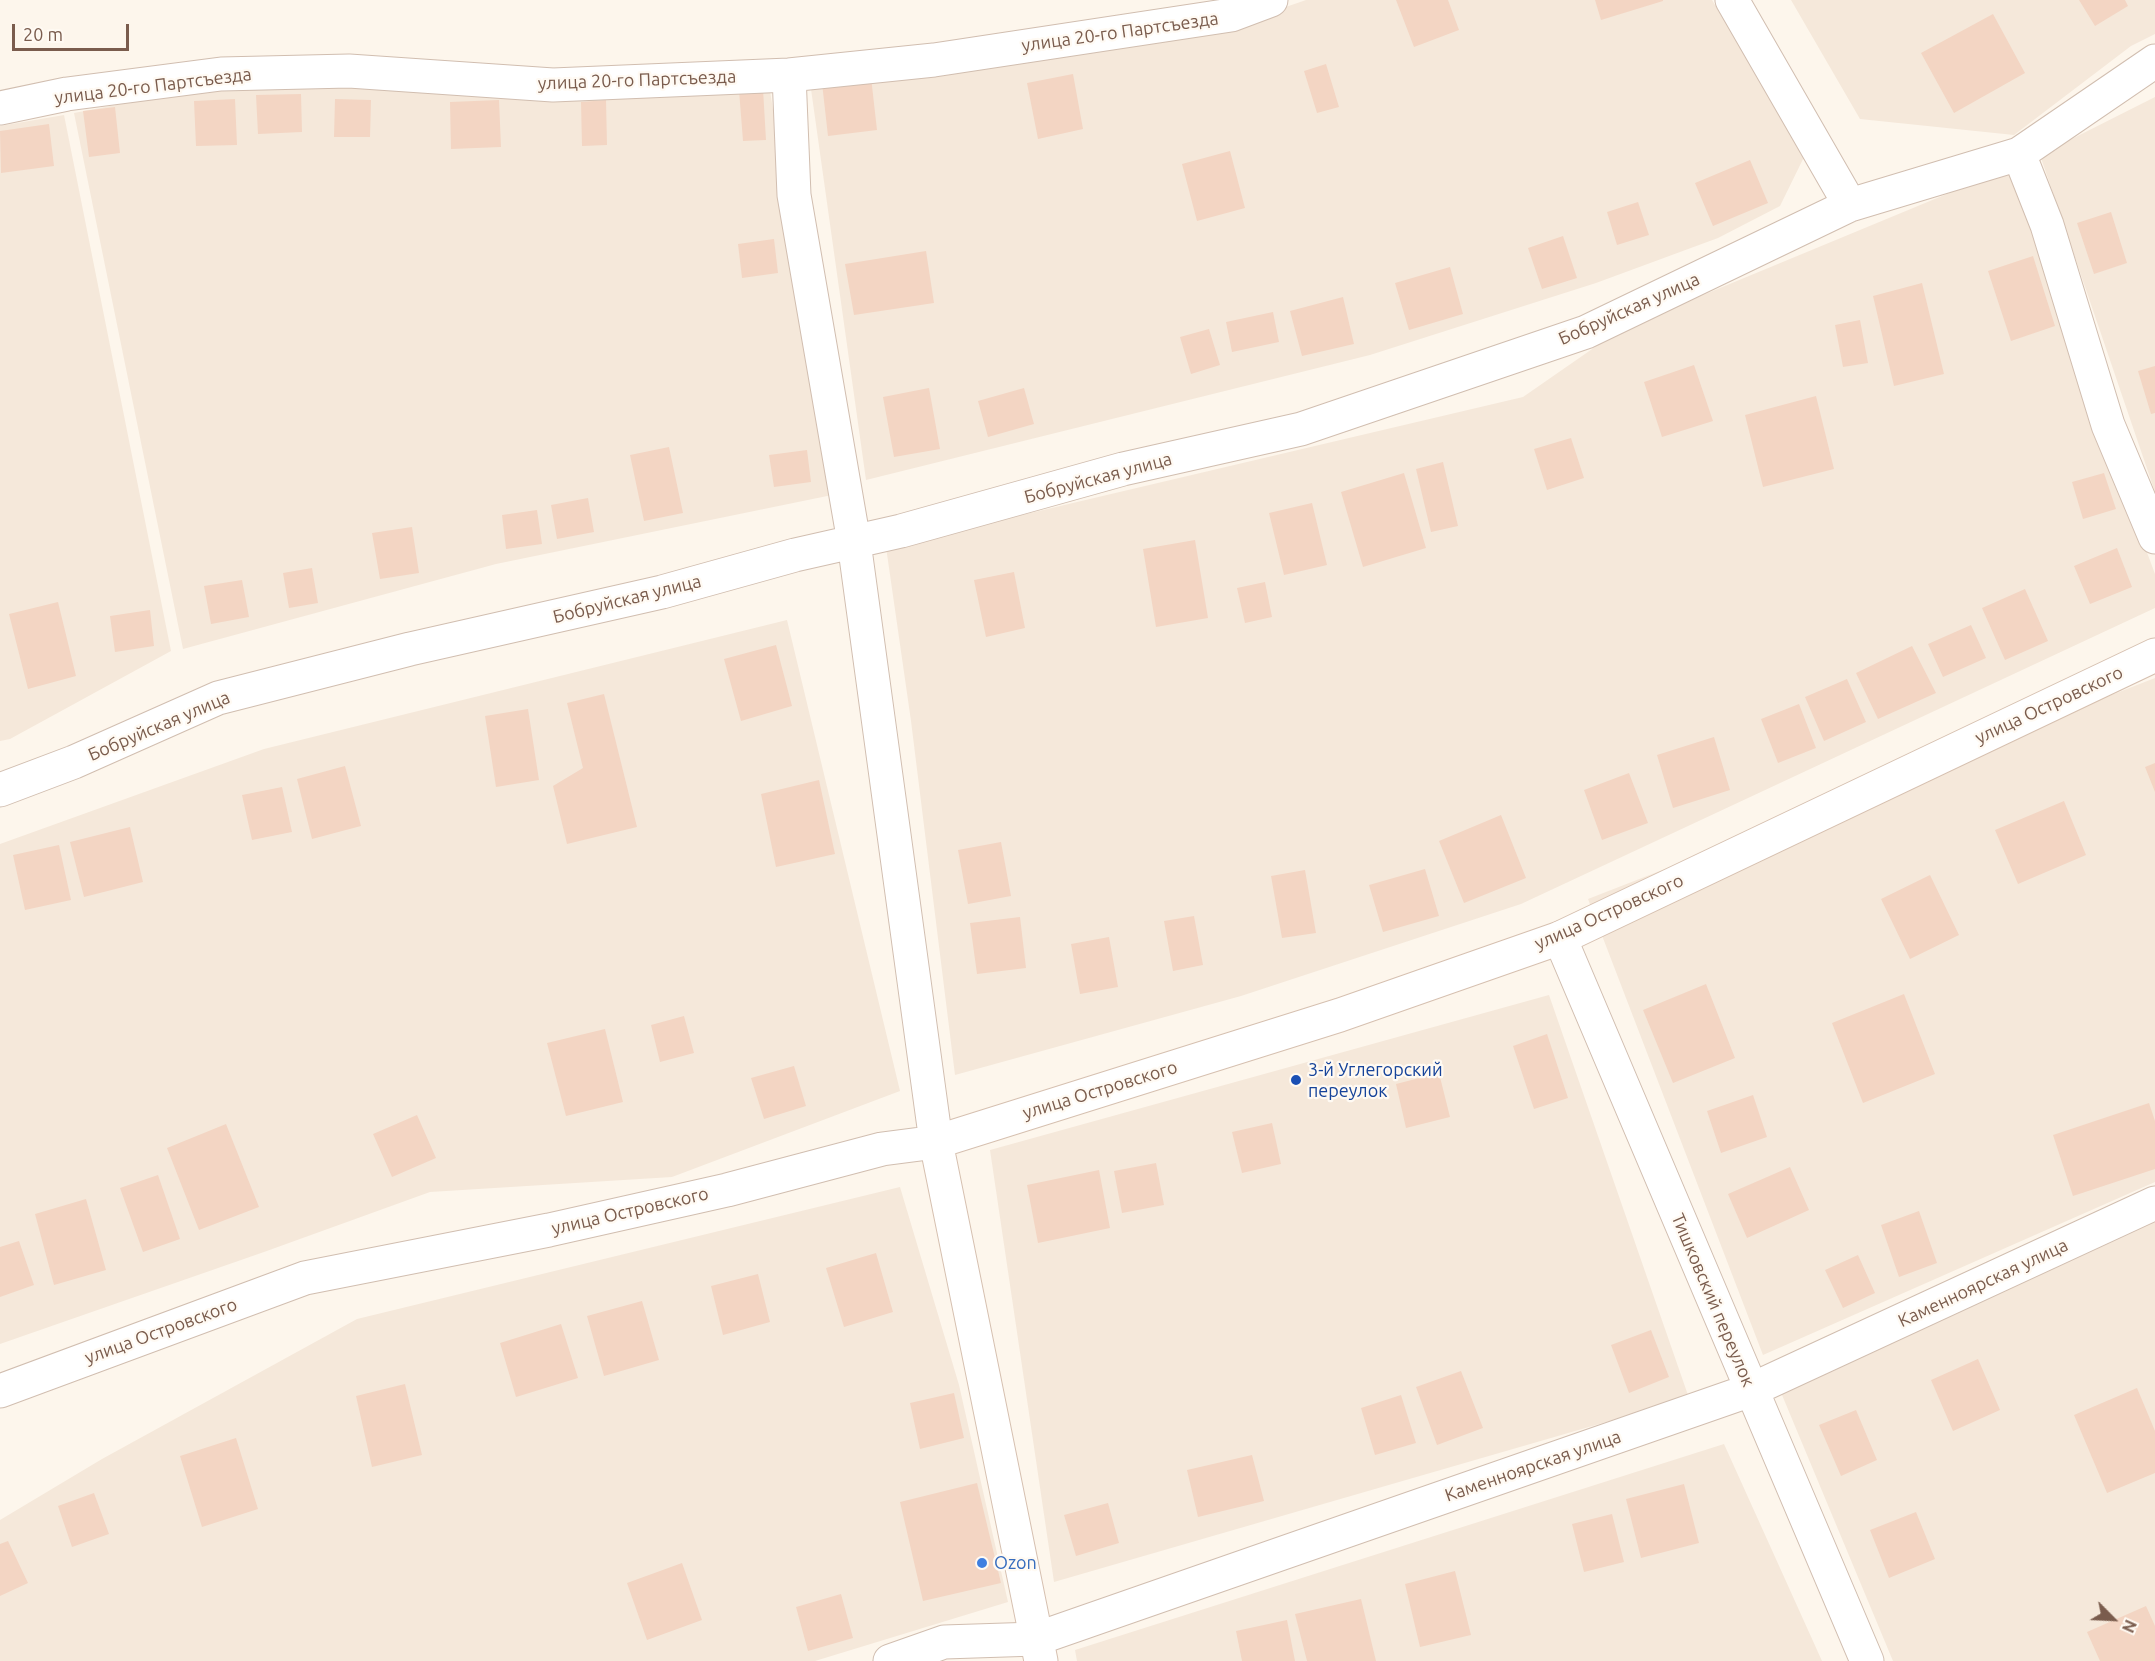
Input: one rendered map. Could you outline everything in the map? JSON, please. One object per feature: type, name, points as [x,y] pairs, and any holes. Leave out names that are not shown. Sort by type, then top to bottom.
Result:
[{"type":"street","name":"улица 20-го Партсъезда","points":[[0,108],[67,94],[221,74],[349,71],[553,85],[789,75],[934,60],[1230,15],[1271,0]]},
{"type":"street","points":[[1732,0],[1850,206]]},
{"type":"street","name":"Бобруйская улица","points":[[0,790],[74,762],[218,698],[410,649],[662,592],[1123,469],[1301,429],[1586,332],[1850,206],[2019,154],[2155,61]]},
{"type":"street","points":[[789,75],[794,195],[854,542],[936,1142],[1038,1650]]},
{"type":"street","points":[[2019,154],[2048,225],[2108,425],[2155,537]]},
{"type":"street","name":"улица Островского","points":[[0,1391],[305,1278],[571,1225],[727,1190],[882,1149],[936,1142],[1340,1015],[1560,938],[2155,655]]},
{"type":"street","name":"Тишковский переулок","points":[[1560,938],[1867,1661]]},
{"type":"street","name":"Каменноярская улица","points":[[890,1661],[944,1642],[1038,1650],[1751,1390],[2155,1203]]},
{"type":"shaded area","points":[[1306,0],[1712,0],[1805,155],[1780,206],[1718,238],[1596,283],[1370,355],[866,480],[810,82],[1228,27]]},
{"type":"shaded area","points":[[1791,0],[2155,0],[2155,34],[2131,46],[2014,135],[1860,119]]},
{"type":"shaded area","points":[[231,83],[417,85],[658,98],[769,85],[837,494],[496,564],[183,649],[74,113]]},
{"type":"shaded area","points":[[2155,97],[2155,492],[2040,155]]},
{"type":"shaded area","points":[[64,115],[171,651],[10,739],[0,741],[0,126]]},
{"type":"shaded area","points":[[2012,167],[2084,382],[2155,574],[2155,608],[1521,904],[1241,996],[955,1075],[911,721],[886,547],[1523,397],[1621,329]]},
{"type":"shaded area","points":[[787,620],[900,1091],[672,1177],[430,1192],[0,1344],[0,844],[264,749]]},
{"type":"shaded area","points":[[2155,678],[2155,1182],[1763,1355],[1588,899]]},
{"type":"shaded area","points":[[1549,995],[1689,1398],[1054,1582],[990,1150]]},
{"type":"shaded area","points":[[900,1187],[959,1385],[1008,1602],[815,1661],[0,1661],[0,1520],[102,1459],[357,1319]]},
{"type":"shaded area","points":[[2155,1215],[2155,1661],[1893,1661],[1777,1383]]},
{"type":"shaded area","points":[[1724,1444],[1822,1661],[1077,1661],[1075,1650]]},
{"type":"building","points":[[1396,0],[1448,0],[1459,30],[1414,47]]},
{"type":"building","points":[[1595,0],[1663,0],[1663,1],[1601,20]]},
{"type":"building","points":[[2079,0],[2125,0],[2128,6],[2095,26]]},
{"type":"building","points":[[1993,14],[2025,73],[1954,113],[1921,53]]},
{"type":"building","points":[[1326,64],[1339,107],[1317,113],[1304,71]]},
{"type":"building","points":[[1073,74],[1083,129],[1038,139],[1027,83]]},
{"type":"building","points":[[871,77],[877,130],[828,136],[822,83]]},
{"type":"building","points":[[763,89],[766,140],[743,141],[739,90]]},
{"type":"building","points":[[301,94],[302,132],[258,134],[256,95]]},
{"type":"building","points":[[235,99],[237,145],[196,146],[194,101]]},
{"type":"building","points":[[335,99],[371,100],[370,137],[334,137]]},
{"type":"building","points":[[499,100],[501,147],[451,149],[450,102]]},
{"type":"building","points":[[606,100],[607,145],[582,146],[581,102]]},
{"type":"building","points":[[115,107],[120,153],[89,157],[83,111]]},
{"type":"building","points":[[49,124],[54,166],[1,173],[0,131]]},
{"type":"building","points":[[1230,151],[1245,208],[1197,221],[1182,164]]},
{"type":"building","points":[[1750,160],[1768,203],[1713,226],[1695,183]]},
{"type":"building","points":[[1638,202],[1649,235],[1617,245],[1607,212]]},
{"type":"building","points":[[2111,212],[2127,263],[2094,274],[2077,223]]},
{"type":"building","points":[[1563,236],[1577,278],[1542,289],[1528,248]]},
{"type":"building","points":[[774,239],[778,273],[742,278],[738,244]]},
{"type":"building","points":[[926,251],[934,303],[854,315],[845,264]]},
{"type":"building","points":[[2033,256],[2055,326],[2011,341],[1988,271]]},
{"type":"building","points":[[1450,267],[1463,314],[1409,330],[1395,283]]},
{"type":"building","points":[[1922,283],[1944,374],[1894,386],[1873,296]]},
{"type":"building","points":[[1343,297],[1354,344],[1302,356],[1290,311]]},
{"type":"building","points":[[1273,312],[1279,342],[1232,352],[1226,322]]},
{"type":"building","points":[[1860,320],[1868,363],[1843,367],[1835,325]]},
{"type":"building","points":[[1209,329],[1220,365],[1191,374],[1180,337]]},
{"type":"building","points":[[1694,365],[1713,421],[1662,437],[1644,382]]},
{"type":"building","points":[[2155,366],[2155,413],[2151,414],[2138,371]]},
{"type":"building","points":[[929,388],[940,449],[894,457],[883,397]]},
{"type":"building","points":[[1024,388],[1034,424],[988,437],[978,401]]},
{"type":"building","points":[[1816,396],[1834,469],[1763,487],[1745,415]]},
{"type":"building","points":[[1571,438],[1584,478],[1547,490],[1534,449]]},
{"type":"building","points":[[669,447],[683,513],[644,521],[630,455]]},
{"type":"building","points":[[807,450],[811,482],[774,487],[769,455]]},
{"type":"building","points":[[1443,462],[1458,526],[1431,532],[1416,469]]},
{"type":"building","points":[[1404,473],[1426,548],[1363,567],[1341,492]]},
{"type":"building","points":[[2104,473],[2116,509],[2083,519],[2072,482]]},
{"type":"building","points":[[588,498],[594,532],[557,539],[551,505]]},
{"type":"building","points":[[1312,503],[1327,565],[1284,575],[1269,513]]},
{"type":"building","points":[[537,510],[542,544],[506,549],[502,515]]},
{"type":"building","points":[[412,527],[419,573],[380,579],[372,533]]},
{"type":"building","points":[[1195,540],[1208,618],[1156,627],[1143,549]]},
{"type":"building","points":[[2117,548],[2132,587],[2090,604],[2074,566]]},
{"type":"building","points":[[312,568],[318,603],[289,608],[283,573]]},
{"type":"building","points":[[1014,572],[1025,628],[986,637],[974,580]]},
{"type":"building","points":[[242,580],[249,617],[211,624],[204,586]]},
{"type":"building","points":[[1265,582],[1272,617],[1245,623],[1237,588]]},
{"type":"building","points":[[2025,589],[2048,641],[2005,660],[1982,608]]},
{"type":"building","points":[[58,602],[76,676],[28,689],[9,614]]},
{"type":"building","points":[[150,610],[154,646],[115,652],[110,616]]},
{"type":"building","points":[[1971,625],[1986,658],[1943,677],[1928,644]]},
{"type":"building","points":[[776,645],[792,706],[741,721],[724,659]]},
{"type":"building","points":[[1912,646],[1936,693],[1878,719],[1856,673]]},
{"type":"building","points":[[1847,679],[1866,722],[1824,741],[1805,697]]},
{"type":"building","points":[[604,694],[637,827],[567,844],[553,786],[583,768],[567,703]]},
{"type":"building","points":[[1799,704],[1816,748],[1778,763],[1761,719]]},
{"type":"building","points":[[528,709],[539,780],[496,787],[485,716]]},
{"type":"building","points":[[1714,737],[1730,790],[1673,808],[1657,755]]},
{"type":"building","points":[[2155,763],[2155,792],[2145,767]]},
{"type":"building","points":[[345,766],[361,826],[312,839],[297,779]]},
{"type":"building","points":[[1629,773],[1648,823],[1602,840],[1584,790]]},
{"type":"building","points":[[819,780],[835,854],[776,867],[761,794]]},
{"type":"building","points":[[282,787],[292,832],[252,840],[242,795]]},
{"type":"building","points":[[2064,801],[2086,855],[2018,884],[1995,830]]},
{"type":"building","points":[[1501,815],[1526,878],[1464,903],[1439,841]]},
{"type":"building","points":[[130,827],[143,882],[84,897],[70,842]]},
{"type":"building","points":[[1001,842],[1011,896],[968,904],[958,850]]},
{"type":"building","points":[[59,845],[71,900],[25,910],[13,855]]},
{"type":"building","points":[[1425,869],[1439,916],[1383,932],[1369,885]]},
{"type":"building","points":[[1305,870],[1316,933],[1282,938],[1271,876]]},
{"type":"building","points":[[1930,875],[1959,935],[1910,959],[1881,899]]},
{"type":"building","points":[[1194,916],[1203,965],[1173,971],[1164,921]]},
{"type":"building","points":[[1020,917],[1026,968],[977,974],[970,923]]},
{"type":"building","points":[[1109,937],[1118,987],[1080,994],[1071,944]]},
{"type":"building","points":[[1706,984],[1735,1058],[1673,1083],[1643,1010]]},
{"type":"building","points":[[1904,994],[1935,1074],[1863,1103],[1832,1023]]},
{"type":"building","points":[[684,1016],[694,1053],[660,1062],[651,1025]]},
{"type":"building","points":[[605,1029],[623,1102],[566,1116],[547,1043]]},
{"type":"building","points":[[1547,1034],[1568,1098],[1534,1109],[1513,1046]]},
{"type":"building","points":[[794,1066],[806,1106],[764,1119],[751,1078]]},
{"type":"building","points":[[1439,1073],[1450,1117],[1406,1128],[1396,1084]]},
{"type":"building","points":[[1753,1095],[1767,1137],[1721,1153],[1707,1111]]},
{"type":"building","points":[[2149,1103],[2155,1121],[2155,1169],[2073,1196],[2053,1135]]},
{"type":"building","points":[[417,1115],[436,1158],[392,1177],[373,1134]]},
{"type":"building","points":[[1272,1123],[1281,1164],[1242,1173],[1232,1132]]},
{"type":"building","points":[[226,1124],[259,1207],[199,1230],[167,1148]]},
{"type":"building","points":[[1156,1163],[1164,1205],[1122,1213],[1114,1171]]},
{"type":"building","points":[[1790,1167],[1809,1210],[1747,1238],[1728,1194]]},
{"type":"building","points":[[1099,1170],[1110,1228],[1038,1243],[1027,1185]]},
{"type":"building","points":[[158,1175],[180,1239],[143,1252],[120,1188]]},
{"type":"building","points":[[86,1199],[106,1270],[54,1285],[35,1214]]},
{"type":"building","points":[[1919,1211],[1937,1263],[1899,1277],[1881,1225]]},
{"type":"building","points":[[19,1241],[34,1285],[0,1297],[0,1247]]},
{"type":"building","points":[[876,1253],[893,1312],[844,1327],[826,1268]]},
{"type":"building","points":[[1858,1255],[1875,1293],[1843,1308],[1825,1270]]},
{"type":"building","points":[[758,1274],[770,1322],[723,1335],[711,1286]]},
{"type":"building","points":[[642,1301],[659,1360],[604,1376],[587,1316]]},
{"type":"building","points":[[561,1324],[578,1378],[516,1397],[500,1343]]},
{"type":"building","points":[[1651,1330],[1669,1377],[1629,1393],[1611,1345]]},
{"type":"building","points":[[1978,1359],[2000,1410],[1953,1431],[1931,1380]]},
{"type":"building","points":[[1461,1371],[1483,1428],[1437,1445],[1416,1387]]},
{"type":"building","points":[[405,1384],[422,1455],[372,1467],[356,1396]]},
{"type":"building","points":[[2137,1388],[2155,1431],[2155,1473],[2107,1493],[2074,1415]]},
{"type":"building","points":[[954,1393],[964,1438],[920,1449],[910,1403]]},
{"type":"building","points":[[1401,1395],[1416,1443],[1375,1455],[1361,1408]]},
{"type":"building","points":[[1856,1410],[1877,1460],[1841,1476],[1819,1425]]},
{"type":"building","points":[[236,1438],[258,1509],[202,1527],[180,1456]]},
{"type":"building","points":[[1252,1455],[1264,1501],[1198,1517],[1187,1470]]},
{"type":"building","points":[[977,1483],[1001,1583],[923,1601],[900,1502]]},
{"type":"building","points":[[1684,1484],[1699,1543],[1641,1558],[1626,1499]]},
{"type":"building","points":[[94,1493],[109,1534],[72,1547],[58,1506]]},
{"type":"building","points":[[1108,1503],[1119,1543],[1076,1556],[1064,1515]]},
{"type":"building","points":[[1916,1512],[1935,1559],[1889,1578],[1870,1530]]},
{"type":"building","points":[[1612,1514],[1624,1562],[1584,1572],[1572,1524]]},
{"type":"building","points":[[8,1541],[28,1583],[0,1596],[0,1544]]},
{"type":"building","points":[[682,1563],[702,1620],[647,1640],[627,1583]]},
{"type":"building","points":[[1455,1571],[1471,1635],[1420,1647],[1405,1584]]},
{"type":"building","points":[[841,1594],[853,1638],[808,1651],[796,1607]]},
{"type":"building","points":[[1361,1599],[1376,1661],[1307,1661],[1295,1614]]},
{"type":"building","points":[[2146,1606],[2155,1626],[2155,1661],[2100,1661],[2087,1632]]},
{"type":"building","points":[[1287,1620],[1295,1661],[1242,1661],[1236,1631]]},
{"type":"place","name":"3-й Углегорский переулок","points":[[1296,1080]]},
{"type":"place","name":"Ozon","points":[[982,1563]]}]
